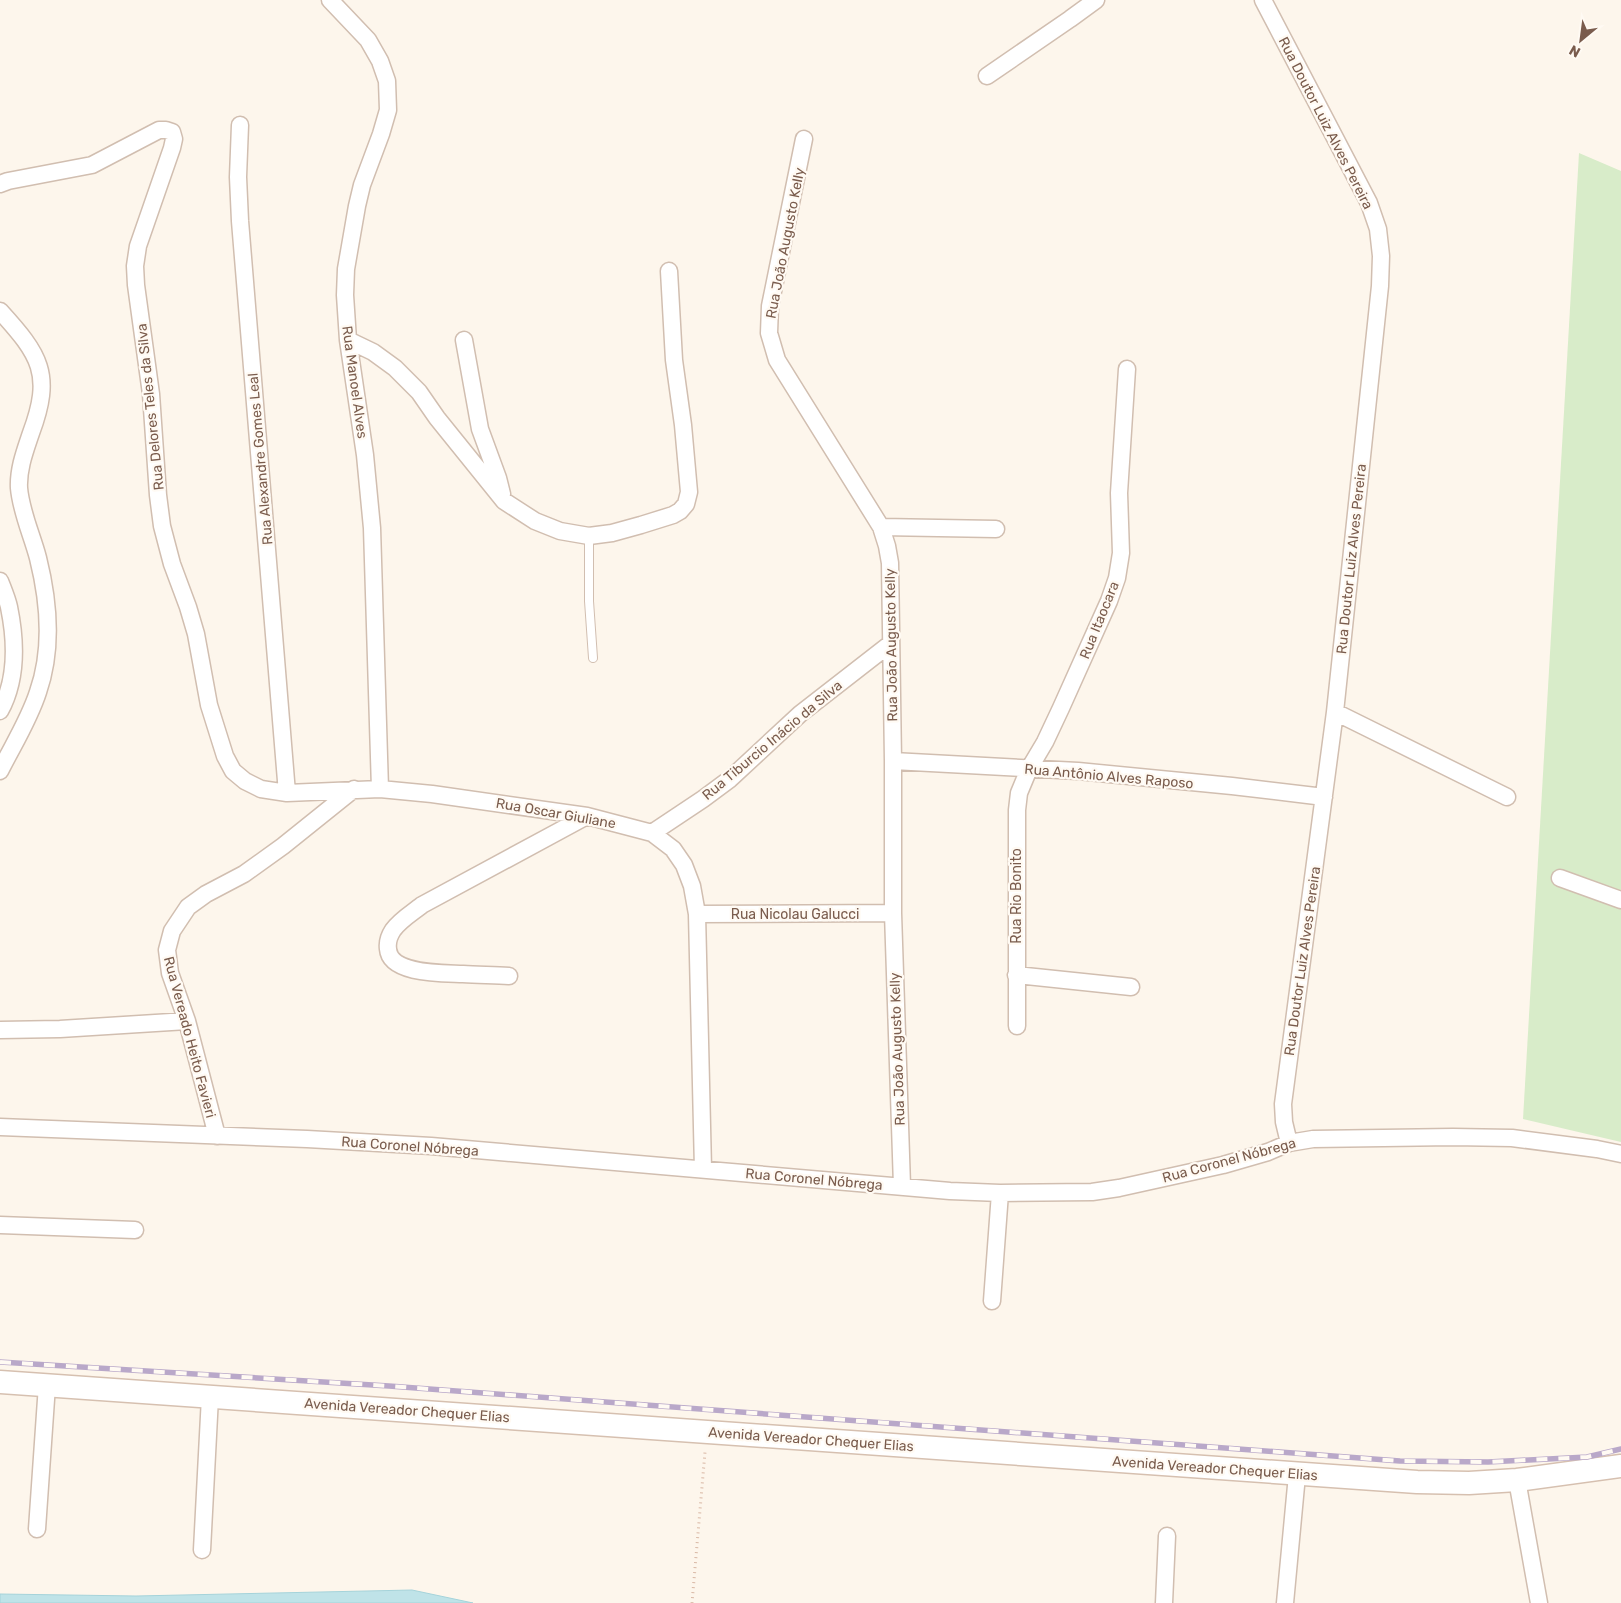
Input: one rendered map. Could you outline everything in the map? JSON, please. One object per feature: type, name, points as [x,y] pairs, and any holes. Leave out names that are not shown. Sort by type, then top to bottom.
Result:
[{"type":"main road","name":"Avenida Vereador Chequer Elias","points":[[0,1382],[1417,1482],[1517,1480],[1621,1466]]},
{"type":"street","name":"Rua Manoel Alves","points":[[330,0],[368,40],[380,61],[387,82],[388,110],[362,185],[350,246],[345,295],[348,340],[365,455],[372,528],[380,789]]},
{"type":"street","points":[[987,76],[1096,0]]},
{"type":"street","name":"Rua Doutor Luiz Alves Pereira","points":[[1263,0],[1369,203],[1378,230],[1381,256],[1379,296],[1335,712],[1283,1104],[1284,1122],[1289,1143]]},
{"type":"street","name":"Rua Alexandre Gomes Leal","points":[[240,125],[238,177],[240,221],[287,793]]},
{"type":"street","name":"Rua Delores Teles da Silva","points":[[0,184],[92,166],[159,130],[172,132],[174,139],[172,148],[138,246],[135,266],[151,394],[162,526],[172,564],[196,634],[209,705],[225,756],[233,771],[245,782],[261,789],[287,793]]},
{"type":"street","name":"Rua João Augusto Kelly","points":[[804,139],[770,306],[769,333],[778,360],[882,527],[888,546],[890,563],[893,761],[893,913],[902,1186]]},
{"type":"street","points":[[348,340],[373,352],[395,368],[419,392],[504,501],[535,521],[560,531],[589,536],[612,533],[642,526],[673,514],[686,504],[689,492],[688,468],[674,360],[669,271]]},
{"type":"street","points":[[0,311],[34,352],[42,373],[42,396],[37,418],[20,468],[19,489],[38,558],[46,597],[49,628],[45,664],[38,692],[28,718],[0,771]]},
{"type":"street","points":[[464,340],[480,429],[498,478],[504,501]]},
{"type":"street","name":"Rua Itaocara","points":[[1029,769],[1045,742],[1061,708],[1109,601],[1116,578],[1121,553],[1119,493],[1127,369]]},
{"type":"street","points":[[882,527],[996,529]]},
{"type":"street","points":[[0,581],[9,606],[13,644],[12,674],[6,700],[0,711]]},
{"type":"street","name":"Rua Tiburcio Inácio da Silva","points":[[652,832],[730,779],[800,714],[890,644]]},
{"type":"street","points":[[1335,712],[1507,797]]},
{"type":"street","name":"Rua Antônio Alves Raposo","points":[[893,761],[1103,773],[1232,786],[1324,798]]},
{"type":"street","name":"Rua Rio Bonito","points":[[1017,1026],[1017,810],[1019,793],[1029,769]]},
{"type":"street","name":"Rua Vereado Heito Favieri","points":[[217,1136],[187,1021],[170,973],[167,950],[172,931],[188,907],[206,894],[244,874],[283,846],[354,789]]},
{"type":"street","name":"Rua Oscar Giuliane","points":[[287,793],[380,789],[432,794],[587,816],[652,832],[673,849],[684,865],[692,886],[697,914],[703,1169]]},
{"type":"street","points":[[509,976],[427,972],[408,968],[396,963],[388,954],[388,942],[393,930],[402,920],[422,905],[587,816]]},
{"type":"street","points":[[1560,878],[1621,900]]},
{"type":"street","name":"Rua Nicolau Galucci","points":[[697,914],[893,913]]},
{"type":"street","points":[[1016,975],[1131,987]]},
{"type":"street","points":[[0,1030],[60,1029],[187,1021]]},
{"type":"street","name":"Rua Coronel Nóbrega","points":[[0,1127],[431,1146],[1000,1193],[1092,1192],[1119,1188],[1223,1165],[1268,1152],[1289,1143],[1313,1139],[1512,1138],[1621,1154]]},
{"type":"street","points":[[992,1301],[1000,1193]]},
{"type":"street","points":[[0,1225],[135,1230]]},
{"type":"street","points":[[37,1528],[47,1385]]},
{"type":"street","points":[[202,1550],[210,1397]]},
{"type":"street","points":[[1284,1603],[1297,1475]]},
{"type":"street","points":[[1517,1480],[1540,1603]]},
{"type":"street","points":[[1164,1603],[1167,1536]]},
{"type":"lane","points":[[589,536],[589,601],[593,658]]},
{"type":"path","points":[[692,1603],[706,1431]]},
{"type":"green space","points":[[1579,153],[1621,171],[1621,1142],[1523,1119]]},
{"type":"water","points":[[412,1590],[473,1603],[0,1603],[0,1594],[136,1596]]},
{"type":"railway","points":[[0,1362],[389,1386],[1400,1461],[1488,1462],[1587,1457],[1621,1449]]}]
